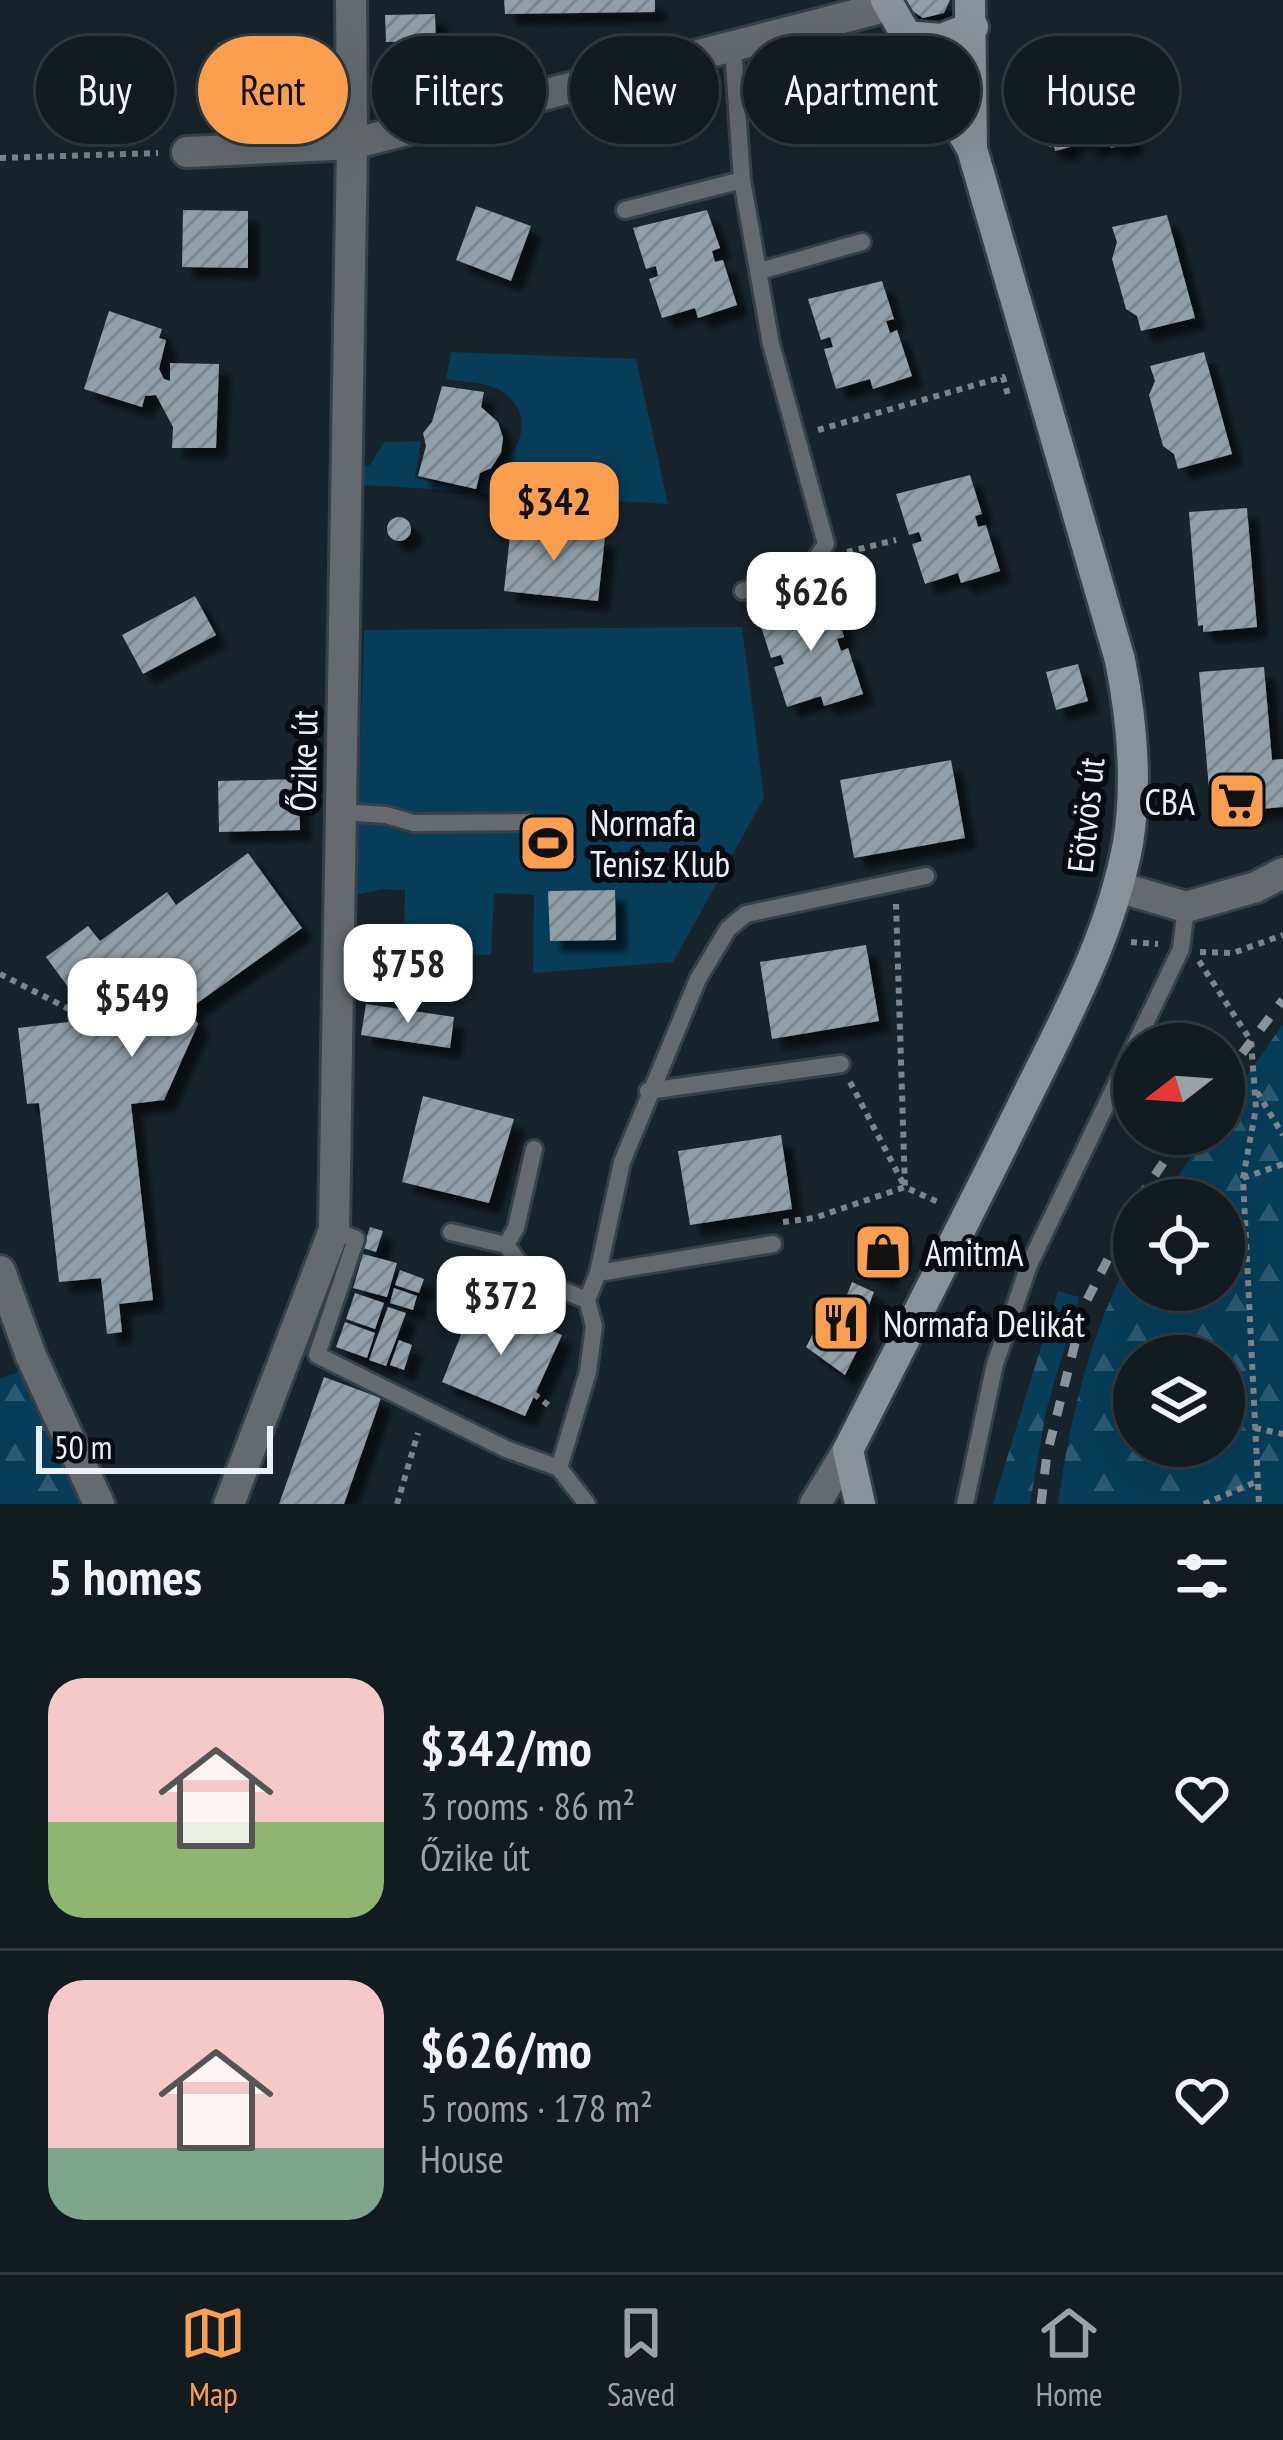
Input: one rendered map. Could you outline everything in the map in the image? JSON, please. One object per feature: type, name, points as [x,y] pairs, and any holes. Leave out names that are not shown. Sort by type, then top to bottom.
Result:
[{"type":"street","name":"Őzike út","points":[[229,1504],[334,1230],[351,0]]},
{"type":"street","points":[[188,152],[352,144],[733,49],[839,10],[888,3]]},
{"type":"street","name":"Eötvös út","points":[[888,3],[906,36]]},
{"type":"street","points":[[944,36],[972,14]]},
{"type":"street","name":"Eötvös út","points":[[972,14],[972,149]]},
{"type":"street","name":"Eötvös út","points":[[815,1504],[848,1450],[1097,951],[1118,886],[1133,793],[1128,703],[1120,660],[969,144]]},
{"type":"street","points":[[1118,886],[1186,907],[1240,893],[1283,873]]},
{"type":"street","points":[[0,1271],[31,1356],[99,1504]]},
{"type":"street","points":[[848,1450],[860,1504]]},
{"type":"lane","points":[[733,49],[742,180],[771,344],[826,544],[808,572],[743,591]]},
{"type":"lane","points":[[625,210],[742,180]]},
{"type":"lane","points":[[760,271],[862,242]]},
{"type":"lane","points":[[341,812],[386,815],[413,823],[527,822]]},
{"type":"lane","points":[[560,1468],[588,1372],[594,1326],[587,1300],[598,1273],[622,1162],[698,979],[728,929],[746,914],[926,876]]},
{"type":"lane","points":[[965,1504],[995,1364],[1029,1264],[1180,949],[1186,907]]},
{"type":"lane","points":[[648,1091],[841,1064]]},
{"type":"lane","points":[[506,1245],[516,1228],[534,1149]]},
{"type":"lane","points":[[334,1230],[356,1239],[317,1355],[506,1449],[560,1468],[587,1504]]},
{"type":"lane","points":[[452,1232],[506,1245],[520,1265],[587,1300]]},
{"type":"lane","points":[[598,1273],[773,1244]]},
{"type":"path","points":[[0,158],[188,152]]},
{"type":"path","points":[[795,436],[1003,377],[1015,416],[1047,407]]},
{"type":"path","points":[[826,544],[849,552],[896,540]]},
{"type":"path","points":[[895,882],[905,1186]]},
{"type":"path","points":[[1180,949],[1233,953],[1283,935]]},
{"type":"path","points":[[1205,964],[1251,1041],[1256,1108],[1243,1178],[1259,1504]]},
{"type":"path","points":[[0,974],[69,1009]]},
{"type":"path","points":[[841,1064],[905,1186],[944,1205]]},
{"type":"path","points":[[1255,1089],[1283,1135]]},
{"type":"path","points":[[1243,1178],[1283,1164]]},
{"type":"path","points":[[771,1224],[814,1218],[905,1186]]},
{"type":"path","points":[[397,1504],[422,1420]]},
{"type":"path","points":[[1256,1428],[1283,1434]]},
{"type":"path","points":[[1204,1504],[1258,1481]]},
{"type":"green space","points":[[451,352],[636,359],[668,504],[479,493],[484,475],[514,449],[522,426],[520,414],[514,402],[497,389],[446,379]]},
{"type":"green space","points":[[421,441],[415,478],[469,491],[361,485],[365,466],[384,442]]},
{"type":"green space","name":"Normafa Tenisz Klub","points":[[742,627],[764,798],[673,962],[533,973],[534,895],[494,893],[491,955],[404,953],[405,890],[355,895],[364,630]]},
{"type":"green space","points":[[1283,1024],[1283,1504],[1058,1504],[1084,1374],[1113,1294],[1113,1311],[1245,1311],[1245,1179],[1176,1179],[1192,1155],[1245,1155],[1245,1078]]},
{"type":"green space","points":[[1058,1291],[1079,1297],[1046,1411],[1030,1504],[993,1504]]},
{"type":"green space","points":[[23,1370],[82,1504],[0,1504],[0,1379]]},
{"type":"building","points":[[504,0],[655,0],[655,12],[505,14]]},
{"type":"building","points":[[903,0],[950,0],[944,13],[923,18]]},
{"type":"building","points":[[435,14],[436,36],[386,36],[385,15]]},
{"type":"building","points":[[1048,144],[1070,147],[1055,151],[1054,146]]},
{"type":"building","points":[[476,206],[531,226],[511,281],[456,260]]},
{"type":"building","points":[[183,210],[248,211],[248,268],[182,267]]},
{"type":"building","points":[[707,210],[720,248],[712,251],[715,262],[723,260],[737,305],[698,318],[695,308],[662,318],[649,279],[658,276],[656,266],[646,269],[633,228]]},
{"type":"building","points":[[1167,215],[1195,318],[1141,331],[1137,316],[1126,309],[1112,259],[1117,242],[1112,227]]},
{"type":"building","points":[[882,281],[894,319],[886,321],[890,333],[897,330],[912,376],[873,389],[870,379],[836,389],[824,349],[833,347],[830,337],[821,340],[808,299]]},
{"type":"building","points":[[109,311],[162,329],[159,338],[166,340],[159,369],[164,379],[170,381],[170,363],[219,364],[216,448],[172,448],[173,427],[156,395],[145,396],[142,407],[84,389]]},
{"type":"building","points":[[1204,352],[1232,454],[1178,469],[1174,454],[1163,446],[1149,395],[1155,381],[1150,366]]},
{"type":"building","points":[[442,386],[484,392],[481,407],[498,422],[501,453],[491,468],[480,473],[476,489],[418,476],[426,446],[423,433],[432,422]]},
{"type":"building","points":[[970,475],[982,514],[975,516],[978,527],[986,525],[1000,571],[961,583],[958,573],[925,584],[912,544],[922,541],[919,532],[909,535],[896,494]]},
{"type":"building","points":[[1247,508],[1257,627],[1203,632],[1203,625],[1198,626],[1189,512]]},
{"type":"building","points":[[394,517],[404,517],[411,529],[404,541],[394,541],[387,534],[387,524]]},
{"type":"building","points":[[511,526],[605,537],[598,601],[504,591]]},
{"type":"building","points":[[195,596],[216,635],[143,674],[122,635]]},
{"type":"building","points":[[833,598],[844,637],[837,639],[841,651],[848,648],[863,694],[824,706],[821,696],[787,707],[774,667],[784,664],[781,655],[771,658],[758,617]]},
{"type":"building","points":[[1078,664],[1088,701],[1056,710],[1046,672]]},
{"type":"building","points":[[1264,667],[1272,760],[1283,759],[1283,807],[1211,813],[1199,672]]},
{"type":"building","points":[[951,760],[965,838],[854,858],[840,780]]},
{"type":"building","points":[[299,779],[300,830],[219,832],[218,781]]},
{"type":"building","points":[[248,853],[302,928],[189,1009],[198,1024],[164,1100],[131,1104],[153,1300],[119,1304],[122,1332],[107,1334],[101,1278],[59,1282],[39,1103],[27,1104],[18,1028],[68,1022],[67,1013],[76,998],[46,957],[88,926],[100,941],[167,892],[176,905]]},
{"type":"building","points":[[615,890],[616,940],[550,941],[548,891]]},
{"type":"building","points":[[866,945],[879,1021],[772,1039],[760,962]]},
{"type":"building","points":[[366,1004],[454,1017],[450,1048],[361,1035]]},
{"type":"building","points":[[423,1096],[514,1119],[489,1203],[402,1182]]},
{"type":"building","points":[[781,1135],[792,1209],[690,1225],[678,1151]]},
{"type":"building","name":"AmitmA","points":[[881,1225],[905,1237],[884,1280],[860,1268]]},
{"type":"building","points":[[370,1227],[383,1231],[376,1252],[363,1248]]},
{"type":"building","points":[[363,1254],[397,1263],[387,1297],[353,1288]]},
{"type":"building","points":[[400,1270],[424,1279],[419,1293],[395,1285]]},
{"type":"building","name":"Normafa Delikát","points":[[852,1282],[874,1292],[859,1330],[866,1333],[845,1375],[806,1347],[831,1300],[843,1305]]},
{"type":"building","points":[[394,1288],[417,1296],[413,1310],[390,1303]]},
{"type":"building","points":[[355,1293],[384,1303],[375,1329],[346,1319]]},
{"type":"building","points":[[475,1300],[562,1335],[525,1416],[442,1382]]},
{"type":"building","points":[[388,1307],[406,1313],[386,1366],[369,1360]]},
{"type":"building","points":[[345,1322],[375,1333],[367,1358],[336,1347]]},
{"type":"building","points":[[399,1340],[412,1345],[404,1370],[390,1365]]},
{"type":"building","points":[[324,1377],[381,1398],[344,1504],[279,1504]]},
{"type":"railway","points":[[1245,1050],[1283,1000]]},
{"type":"railway","points":[[1152,1179],[1169,1155]]},
{"type":"railway","points":[[1041,1504],[1047,1454],[1085,1304],[1113,1249]]},
{"type":"place","name":"CBA","points":[[1237,801]]},
{"type":"place","name":"Normafa Tenisz Klub","points":[[548,843]]},
{"type":"place","name":"AmitmA","points":[[883,1252]]},
{"type":"place","name":"Normafa Delikát","points":[[841,1323]]}]
